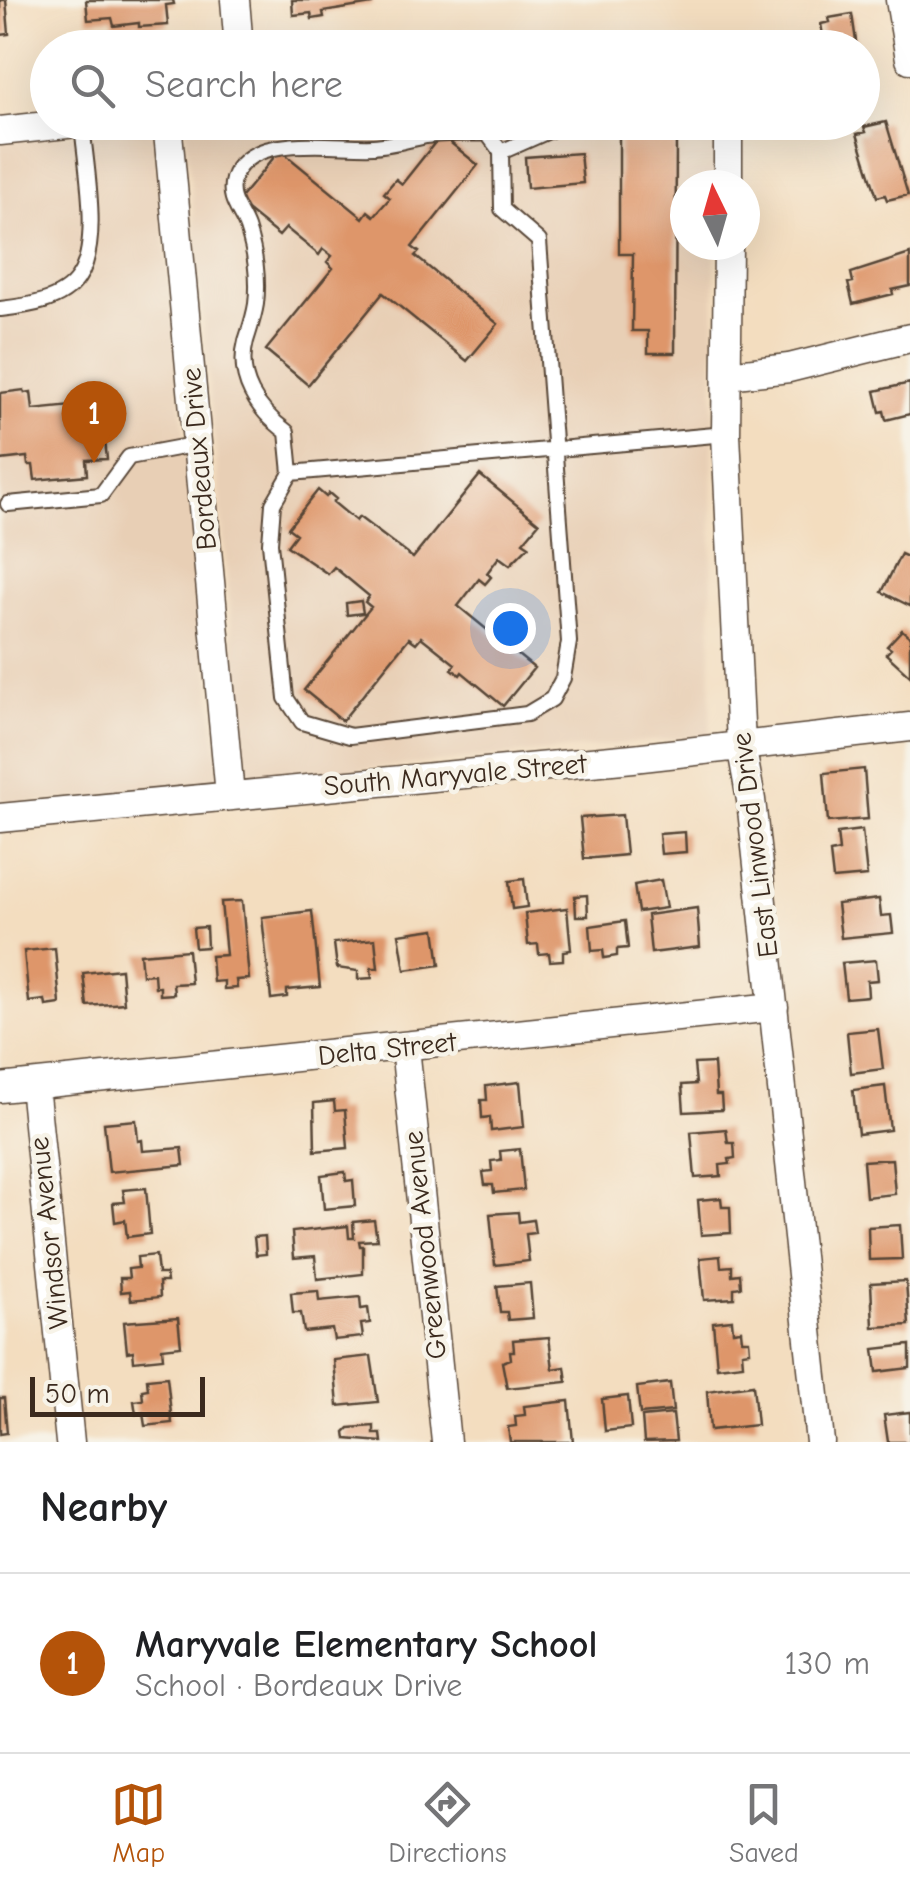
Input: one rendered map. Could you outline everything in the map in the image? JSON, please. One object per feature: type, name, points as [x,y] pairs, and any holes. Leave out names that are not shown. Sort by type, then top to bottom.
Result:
[{"type":"street","points":[[234,0],[237,30]]},
{"type":"street","points":[[900,0],[910,59]]},
{"type":"street","points":[[0,131],[30,128]]},
{"type":"street","name":"Bordeaux Drive","points":[[169,140],[230,795]]},
{"type":"street","points":[[728,140],[728,170]]},
{"type":"street","name":"East Linwood Drive","points":[[728,260],[726,434],[741,744],[751,800],[820,1442]]},
{"type":"street","points":[[727,374],[789,368],[910,338]]},
{"type":"street","name":"South Maryvale Street","points":[[0,818],[633,758],[910,726]]},
{"type":"street","name":"Delta Street","points":[[0,1088],[774,1008]]},
{"type":"street","name":"Greenwood Avenue","points":[[405,1048],[446,1442]]},
{"type":"street","name":"Windsor Avenue","points":[[34,1084],[70,1442]]},
{"type":"lane","points":[[0,309],[33,306],[61,293],[78,278],[90,248],[85,140]]},
{"type":"lane","points":[[406,140],[371,146],[309,144],[270,148],[242,163],[232,181],[234,208],[246,223],[255,261],[257,295],[245,344],[250,394],[267,417],[287,432],[291,473],[273,504],[270,544],[286,698],[302,722],[350,736],[526,714],[552,700],[562,678],[570,642],[539,240],[502,208],[501,152],[492,140]]},
{"type":"lane","points":[[501,152],[527,140]]},
{"type":"lane","points":[[291,473],[726,434]]},
{"type":"lane","points":[[8,504],[101,496],[129,458],[198,444]]},
{"type":"shaded area","points":[[154,140],[220,785],[0,806],[0,141]]},
{"type":"shaded area","points":[[187,140],[716,140],[715,170],[670,170],[670,260],[715,260],[710,735],[246,781]]},
{"type":"building","points":[[0,0],[6,0],[9,34],[0,35]]},
{"type":"building","points":[[86,0],[173,0],[174,4],[166,5],[168,25],[114,26],[112,18],[88,20]]},
{"type":"building","points":[[292,0],[371,0],[372,4],[323,12],[324,17],[312,19],[311,13],[293,15]]},
{"type":"building","points":[[852,14],[854,30],[822,30],[821,24],[830,22],[829,18]]},
{"type":"building","points":[[886,122],[908,195],[887,200],[885,195],[877,197],[859,140],[880,140],[880,123]]},
{"type":"building","points":[[437,140],[447,140],[478,165],[412,247],[419,252],[415,256],[498,324],[467,361],[383,293],[308,385],[266,350],[333,268],[327,262],[332,256],[323,249],[319,255],[286,228],[279,236],[237,202],[280,150],[363,218],[368,211],[374,216],[390,198],[384,193],[396,179],[402,184]]},
{"type":"building","points":[[619,140],[676,140],[676,170],[670,170],[675,353],[648,353],[648,331],[632,331],[633,254],[619,254]]},
{"type":"building","points":[[580,153],[583,183],[527,188],[525,157]]},
{"type":"building","points":[[910,254],[910,286],[853,304],[848,283],[853,282],[851,273]]},
{"type":"building","points":[[910,383],[910,414],[886,420],[875,391]]},
{"type":"building","points":[[31,392],[33,410],[101,403],[107,459],[86,460],[87,475],[35,480],[33,465],[28,465],[27,457],[0,460],[0,393]]},
{"type":"building","points":[[480,475],[539,523],[523,542],[529,546],[510,565],[499,557],[487,573],[491,577],[485,584],[479,579],[458,606],[534,668],[503,706],[462,672],[460,675],[452,669],[455,664],[421,637],[416,643],[409,638],[342,721],[304,690],[371,607],[365,602],[369,596],[334,567],[328,574],[287,546],[296,534],[288,528],[318,490],[326,497],[329,493],[336,499],[333,502],[356,521],[359,517],[413,558]]},
{"type":"building","points":[[901,554],[910,558],[910,606],[882,592]]},
{"type":"building","points":[[361,601],[363,613],[347,615],[346,603]]},
{"type":"building","points":[[902,630],[910,637],[910,676],[886,654],[891,649],[887,646]]},
{"type":"building","points":[[864,769],[868,819],[828,822],[824,773]]},
{"type":"building","points":[[622,815],[626,855],[584,859],[580,818]]},
{"type":"building","points":[[862,830],[867,876],[833,879],[830,853],[839,851],[837,833]]},
{"type":"building","points":[[685,832],[686,852],[661,854],[659,834]]},
{"type":"building","points":[[524,879],[527,907],[512,909],[509,881]]},
{"type":"building","points":[[661,880],[666,908],[638,912],[634,885]]},
{"type":"building","points":[[587,895],[588,916],[576,916],[575,896]]},
{"type":"building","points":[[879,899],[881,916],[891,915],[893,933],[841,938],[837,904]]},
{"type":"building","points":[[242,901],[249,979],[236,980],[237,988],[224,989],[224,981],[213,982],[211,956],[226,955],[221,902]]},
{"type":"building","points":[[567,908],[571,950],[563,951],[563,960],[550,961],[549,953],[539,954],[538,944],[528,945],[525,913]]},
{"type":"building","points":[[697,908],[700,947],[651,953],[647,915]]},
{"type":"building","points":[[312,911],[320,987],[287,990],[287,997],[271,999],[262,917]]},
{"type":"building","points":[[625,921],[628,948],[617,949],[617,956],[604,958],[603,950],[592,951],[590,926]]},
{"type":"building","points":[[206,927],[207,947],[195,948],[193,928]]},
{"type":"building","points":[[435,929],[440,965],[405,970],[399,934]]},
{"type":"building","points":[[375,939],[378,968],[371,968],[372,978],[358,979],[358,971],[337,968],[334,943]]},
{"type":"building","points":[[55,948],[60,1004],[46,1006],[45,1000],[29,1002],[24,951]]},
{"type":"building","points":[[188,950],[191,983],[173,984],[174,994],[160,995],[154,974],[142,975],[140,954]]},
{"type":"building","points":[[876,960],[878,980],[867,981],[868,996],[846,998],[842,963]]},
{"type":"building","points":[[121,969],[124,1003],[87,1006],[83,973]]},
{"type":"building","points":[[878,1029],[883,1069],[851,1073],[847,1032]]},
{"type":"building","points":[[714,1063],[716,1095],[721,1095],[722,1110],[684,1112],[682,1085],[696,1084],[694,1064]]},
{"type":"building","points":[[520,1082],[524,1127],[491,1131],[490,1117],[482,1118],[481,1100],[487,1100],[486,1086]]},
{"type":"building","points":[[885,1086],[890,1130],[858,1134],[853,1090]]},
{"type":"building","points":[[334,1101],[335,1111],[345,1110],[348,1148],[315,1151],[314,1103]]},
{"type":"building","points":[[136,1120],[143,1151],[182,1148],[184,1165],[109,1172],[104,1123]]},
{"type":"building","points":[[726,1129],[728,1143],[734,1143],[735,1158],[729,1159],[730,1164],[720,1165],[721,1176],[695,1178],[691,1132]]},
{"type":"building","points":[[520,1149],[524,1190],[494,1193],[493,1185],[485,1185],[483,1172],[492,1171],[491,1161],[501,1160],[500,1151]]},
{"type":"building","points":[[892,1159],[895,1194],[866,1197],[863,1161]]},
{"type":"building","points":[[345,1172],[346,1181],[353,1180],[355,1206],[324,1209],[321,1175]]},
{"type":"building","points":[[146,1188],[150,1234],[127,1237],[125,1220],[115,1222],[113,1203],[125,1202],[123,1190]]},
{"type":"building","points":[[721,1198],[722,1207],[730,1207],[731,1233],[701,1235],[698,1200]]},
{"type":"building","points":[[518,1212],[519,1222],[533,1220],[535,1233],[526,1234],[529,1261],[495,1265],[490,1214]]},
{"type":"building","points":[[374,1220],[377,1240],[359,1241],[363,1246],[363,1274],[317,1279],[315,1256],[294,1258],[292,1232],[348,1226],[349,1238],[354,1238],[353,1222]]},
{"type":"building","points":[[900,1225],[902,1259],[869,1260],[868,1227]]},
{"type":"building","points":[[265,1236],[266,1254],[256,1255],[254,1237]]},
{"type":"building","points":[[156,1255],[158,1274],[166,1274],[167,1282],[159,1282],[160,1297],[131,1300],[130,1291],[121,1292],[120,1278],[129,1278],[128,1269],[138,1268],[137,1257]]},
{"type":"building","points":[[720,1256],[721,1267],[732,1266],[732,1275],[740,1274],[741,1287],[734,1288],[734,1298],[704,1300],[700,1258]]},
{"type":"building","points":[[906,1281],[909,1325],[873,1327],[871,1283]]},
{"type":"building","points":[[530,1283],[533,1318],[508,1320],[507,1312],[500,1312],[497,1286]]},
{"type":"building","points":[[318,1291],[319,1301],[360,1297],[361,1309],[368,1308],[370,1323],[361,1324],[363,1337],[334,1340],[332,1329],[304,1332],[301,1313],[293,1313],[291,1293]]},
{"type":"building","points":[[178,1318],[181,1346],[162,1348],[163,1358],[134,1361],[133,1351],[127,1352],[124,1322]]},
{"type":"building","points":[[732,1320],[733,1331],[741,1330],[742,1340],[749,1340],[750,1351],[742,1352],[743,1364],[717,1367],[713,1322]]},
{"type":"building","points":[[549,1337],[553,1369],[565,1367],[567,1382],[507,1388],[502,1362],[511,1359],[513,1340]]},
{"type":"building","points":[[910,1345],[910,1368],[877,1372],[874,1349]]},
{"type":"building","points":[[371,1356],[378,1402],[338,1406],[334,1360]]},
{"type":"building","points":[[167,1377],[172,1423],[145,1426],[143,1413],[136,1414],[134,1401],[143,1400],[147,1379]]},
{"type":"building","points":[[670,1383],[673,1411],[640,1414],[637,1387]]},
{"type":"building","points":[[753,1385],[757,1425],[710,1430],[707,1391]]},
{"type":"building","points":[[628,1396],[631,1428],[605,1431],[602,1399]]},
{"type":"building","points":[[0,1398],[4,1398],[7,1433],[0,1434]]},
{"type":"building","points":[[569,1401],[573,1442],[510,1442],[508,1427],[516,1426],[515,1416],[525,1415],[524,1406]]},
{"type":"building","points":[[910,1412],[910,1442],[888,1442],[884,1415]]},
{"type":"building","points":[[673,1414],[676,1441],[644,1442],[642,1417]]},
{"type":"building","points":[[374,1426],[374,1434],[381,1434],[382,1442],[346,1439],[349,1428]]},
{"type":"place","name":"Maryvale Elementary School","points":[[94,463]]}]
